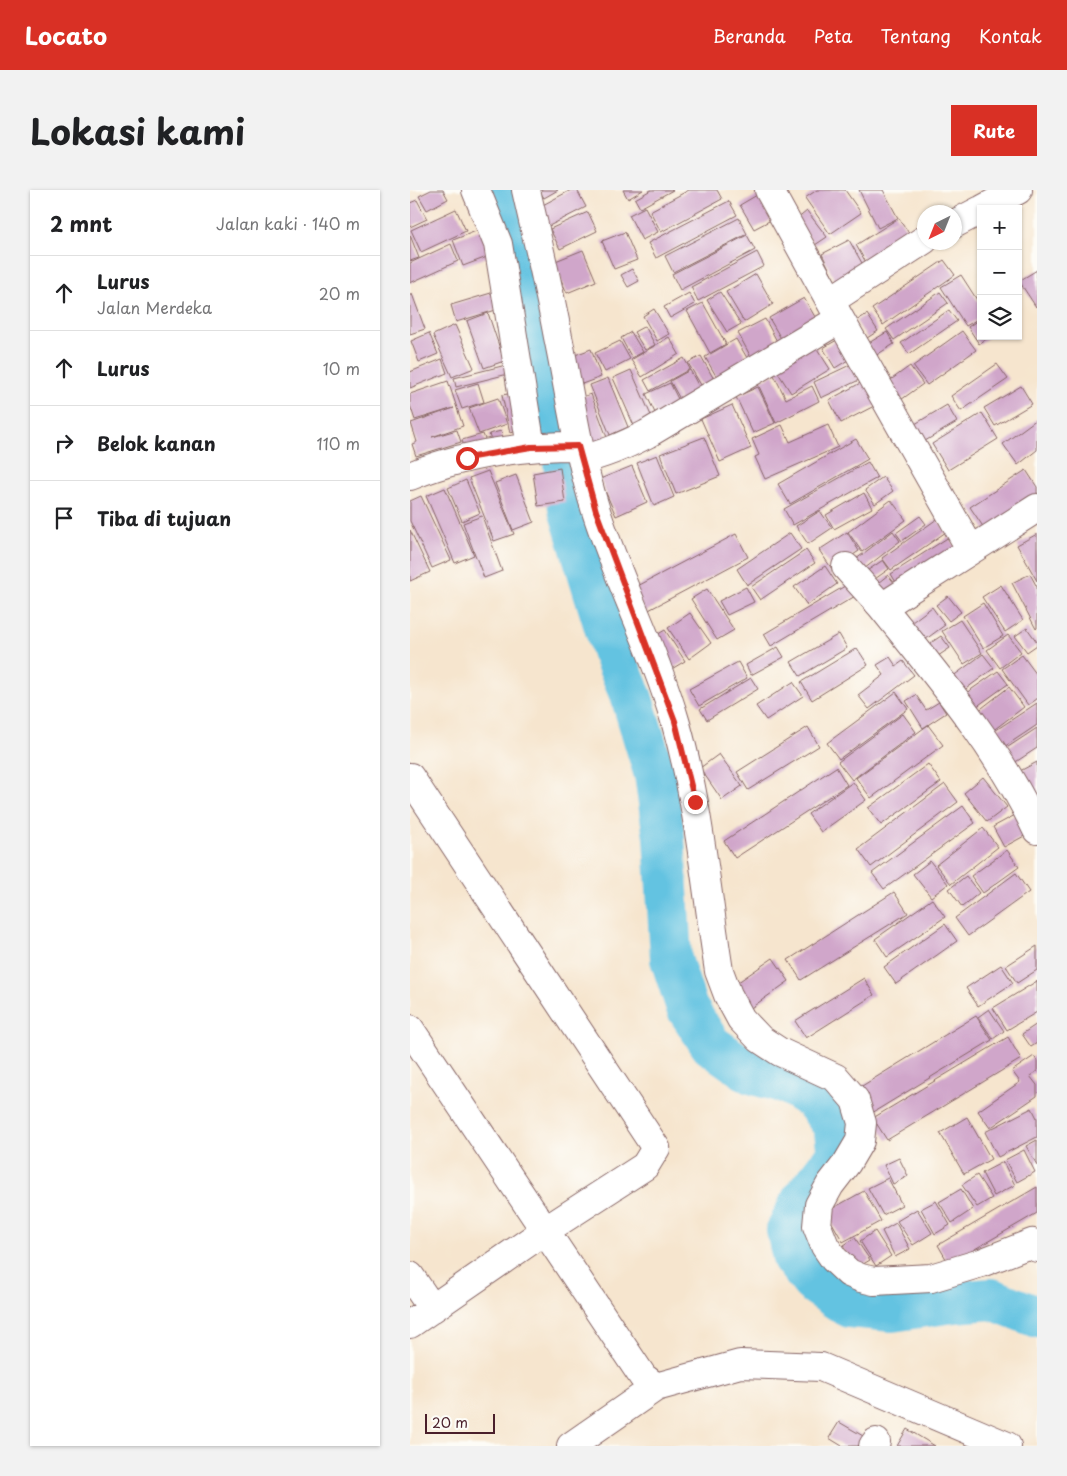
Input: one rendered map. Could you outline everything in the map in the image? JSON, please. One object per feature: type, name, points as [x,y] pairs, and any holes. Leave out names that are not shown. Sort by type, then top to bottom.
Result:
[{"type":"street","points":[[476,190],[498,244],[535,447]]},
{"type":"street","points":[[526,190],[558,336],[577,450],[596,511],[662,684],[686,760],[695,802],[719,971],[728,995],[741,1020],[760,1039],[780,1052],[836,1078],[855,1100],[862,1123],[860,1141],[847,1163],[830,1185],[819,1205],[817,1226],[825,1246],[834,1259],[848,1273],[874,1281],[931,1278],[1035,1244]]},
{"type":"street","points":[[769,190],[971,550]]},
{"type":"street","points":[[990,205],[1018,190]]},
{"type":"street","points":[[962,220],[977,212]]},
{"type":"street","points":[[410,476],[427,469],[467,458],[535,447],[577,450],[600,455],[623,447],[654,430],[835,310],[917,246]]},
{"type":"street","points":[[882,607],[1037,508]]},
{"type":"street","points":[[846,566],[882,607],[971,719],[1005,769],[1037,830]]},
{"type":"street","points":[[410,777],[656,1148],[645,1166],[546,1230],[410,1324]]},
{"type":"street","points":[[410,1029],[643,1377],[656,1387]]},
{"type":"street","points":[[410,1276],[432,1308]]},
{"type":"street","points":[[571,1446],[656,1387],[740,1364],[821,1367],[1007,1446]]},
{"type":"building","points":[[431,190],[443,190],[448,199],[427,210],[419,196]]},
{"type":"building","points":[[539,190],[558,190],[544,198]]},
{"type":"building","points":[[571,190],[577,190],[586,207],[549,226],[539,207]]},
{"type":"building","points":[[623,190],[643,190],[628,199]]},
{"type":"building","points":[[651,190],[673,190],[640,208],[635,199]]},
{"type":"building","points":[[689,190],[717,190],[722,199],[661,232],[650,211]]},
{"type":"building","points":[[817,190],[845,190],[861,213],[830,234],[805,198]]},
{"type":"building","points":[[859,190],[883,190],[898,218],[878,228]]},
{"type":"building","points":[[757,195],[771,220],[754,229],[740,205]]},
{"type":"building","points":[[417,200],[427,219],[410,227],[410,203]]},
{"type":"building","points":[[729,201],[737,215],[656,258],[648,243]]},
{"type":"building","points":[[645,207],[658,232],[642,240],[629,215]]},
{"type":"building","points":[[456,209],[466,231],[421,252],[411,230]]},
{"type":"building","points":[[807,211],[827,237],[815,245],[796,220]]},
{"type":"building","points":[[588,212],[597,231],[560,249],[550,229]]},
{"type":"building","points":[[739,218],[747,234],[673,272],[665,256]]},
{"type":"building","points":[[899,218],[912,238],[868,266],[856,245]]},
{"type":"building","points":[[484,228],[495,254],[463,266],[453,240]]},
{"type":"building","points":[[625,232],[637,260],[614,269],[602,241]]},
{"type":"building","points":[[410,235],[419,258],[410,261]]},
{"type":"building","points":[[747,235],[755,250],[680,290],[672,274]]},
{"type":"building","points":[[849,240],[867,272],[838,287],[822,254]]},
{"type":"building","points":[[451,244],[458,261],[410,283],[410,263]]},
{"type":"building","points":[[583,250],[596,281],[567,293],[553,262]]},
{"type":"building","points":[[757,252],[764,266],[698,301],[691,287]]},
{"type":"building","points":[[944,260],[955,275],[883,325],[872,309]]},
{"type":"building","points":[[632,269],[639,281],[628,287],[621,275]]},
{"type":"building","points":[[1037,270],[1036,307],[1022,286],[1022,279]]},
{"type":"building","points":[[756,274],[773,304],[744,322],[726,292]]},
{"type":"building","points":[[961,275],[977,300],[977,319],[966,326],[941,287]]},
{"type":"building","points":[[501,290],[506,307],[456,322],[451,305]]},
{"type":"building","points":[[720,292],[741,324],[727,332],[707,300]]},
{"type":"building","points":[[940,292],[948,303],[894,340],[886,329]]},
{"type":"building","points":[[689,293],[695,304],[670,318],[664,307]]},
{"type":"building","points":[[412,294],[425,329],[410,334],[410,295]]},
{"type":"building","points":[[804,298],[818,322],[783,342],[769,318]]},
{"type":"building","points":[[703,303],[726,344],[710,353],[687,311]]},
{"type":"building","points":[[654,309],[669,334],[657,341],[643,316]]},
{"type":"building","points":[[949,310],[957,321],[909,354],[901,343]]},
{"type":"building","points":[[488,313],[504,361],[484,368],[467,321]]},
{"type":"building","points":[[867,314],[878,331],[867,338],[856,321]]},
{"type":"building","points":[[765,319],[779,345],[752,359],[738,333]]},
{"type":"building","points":[[977,321],[977,340],[984,340],[979,344],[968,327]]},
{"type":"building","points":[[455,325],[474,368],[452,377],[433,335]]},
{"type":"building","points":[[645,326],[655,345],[645,350],[634,332]]},
{"type":"building","points":[[962,331],[976,350],[927,385],[913,366]]},
{"type":"building","points":[[631,332],[643,352],[632,358],[621,338]]},
{"type":"building","points":[[887,332],[894,344],[875,356],[867,344]]},
{"type":"building","points":[[429,333],[438,354],[419,362],[411,341]]},
{"type":"building","points":[[669,337],[679,354],[642,377],[631,360]]},
{"type":"building","points":[[736,339],[750,363],[719,381],[705,357]]},
{"type":"building","points":[[837,340],[848,360],[835,368],[823,348]]},
{"type":"building","points":[[620,341],[630,359],[605,372],[595,353]]},
{"type":"building","points":[[814,344],[830,369],[791,393],[775,368]]},
{"type":"building","points":[[591,349],[601,377],[582,384],[570,357]]},
{"type":"building","points":[[701,356],[716,383],[704,390],[688,363]]},
{"type":"building","points":[[684,358],[690,369],[650,391],[644,380]]},
{"type":"building","points":[[442,359],[447,373],[410,388],[410,372]]},
{"type":"building","points":[[514,363],[516,372],[456,387],[454,378]]},
{"type":"building","points":[[852,364],[859,380],[821,398],[814,382]]},
{"type":"building","points":[[997,364],[1008,379],[961,411],[951,396]]},
{"type":"building","points":[[910,366],[923,384],[898,402],[885,384]]},
{"type":"building","points":[[631,370],[653,420],[635,428],[613,378]]},
{"type":"building","points":[[690,370],[705,398],[685,408],[670,381]]},
{"type":"building","points":[[774,375],[786,399],[812,386],[819,401],[776,423],[757,382]]},
{"type":"building","points":[[608,378],[628,427],[610,435],[590,385]]},
{"type":"building","points":[[866,380],[878,404],[841,423],[829,400]]},
{"type":"building","points":[[448,381],[463,426],[432,437],[457,430],[461,442],[416,456],[412,444],[417,442],[411,423],[454,408],[415,420],[410,405],[410,394]]},
{"type":"building","points":[[478,383],[484,402],[462,409],[455,390]]},
{"type":"building","points":[[670,383],[680,403],[656,415],[646,394]]},
{"type":"building","points":[[1021,386],[1032,404],[995,426],[984,408]]},
{"type":"building","points":[[758,387],[775,423],[753,433],[736,397]]},
{"type":"building","points":[[519,392],[527,429],[510,433],[502,395]]},
{"type":"building","points":[[591,394],[609,443],[594,448],[576,399]]},
{"type":"building","points":[[498,398],[507,424],[479,434],[469,408]]},
{"type":"building","points":[[732,405],[751,448],[720,462],[701,419]]},
{"type":"building","points":[[947,405],[957,422],[920,444],[910,427]]},
{"type":"building","points":[[982,413],[998,439],[948,470],[932,444]]},
{"type":"building","points":[[1037,419],[1037,450],[1018,465],[1003,444]]},
{"type":"building","points":[[782,425],[790,442],[828,425],[838,447],[765,479],[755,457],[759,455],[752,439]]},
{"type":"building","points":[[501,431],[504,445],[493,448],[489,434]]},
{"type":"building","points":[[483,434],[488,447],[466,454],[462,440]]},
{"type":"building","points":[[704,437],[720,476],[676,494],[660,454]]},
{"type":"building","points":[[856,439],[868,459],[790,504],[778,484]]},
{"type":"building","points":[[657,455],[674,497],[654,506],[637,463]]},
{"type":"building","points":[[868,462],[877,478],[793,525],[784,509]]},
{"type":"building","points":[[632,466],[647,502],[616,516],[600,479]]},
{"type":"building","points":[[560,468],[565,502],[538,506],[533,473]]},
{"type":"building","points":[[1026,470],[1037,487],[1037,497],[986,531],[970,507]]},
{"type":"building","points":[[488,471],[514,534],[494,541],[469,478]]},
{"type":"building","points":[[516,475],[534,522],[513,530],[495,483]]},
{"type":"building","points":[[883,477],[893,491],[875,504],[865,490]]},
{"type":"building","points":[[466,480],[480,513],[462,521],[448,488]]},
{"type":"building","points":[[445,488],[474,555],[455,563],[426,496]]},
{"type":"building","points":[[864,493],[872,508],[834,529],[826,515]]},
{"type":"building","points":[[421,496],[451,560],[432,568],[410,521],[410,501]]},
{"type":"building","points":[[891,500],[906,520],[862,552],[848,532]]},
{"type":"building","points":[[820,511],[832,528],[808,544],[796,526]]},
{"type":"building","points":[[482,516],[502,571],[484,578],[463,523]]},
{"type":"building","points":[[920,516],[926,524],[902,541],[896,533]]},
{"type":"building","points":[[937,519],[946,532],[891,570],[882,558]]},
{"type":"building","points":[[410,530],[430,572],[410,581]]},
{"type":"building","points":[[893,531],[900,541],[855,576],[847,566]]},
{"type":"building","points":[[847,532],[859,551],[832,569],[819,550]]},
{"type":"building","points":[[790,533],[801,549],[747,585],[737,569]]},
{"type":"building","points":[[736,534],[748,557],[645,612],[632,589]]},
{"type":"building","points":[[1037,534],[1037,581],[1017,545]]},
{"type":"building","points":[[949,537],[961,555],[902,592],[891,574]]},
{"type":"building","points":[[806,550],[815,563],[760,600],[751,587]]},
{"type":"building","points":[[883,560],[889,569],[865,586],[858,577]]},
{"type":"building","points":[[825,566],[837,584],[807,605],[794,587]]},
{"type":"building","points":[[1030,574],[1037,587],[1036,629],[1012,583]]},
{"type":"building","points":[[888,575],[899,589],[879,603],[869,590]]},
{"type":"building","points":[[850,583],[857,595],[771,646],[764,634]]},
{"type":"building","points":[[1001,585],[1023,620],[1005,632],[982,597]]},
{"type":"building","points":[[746,587],[754,602],[727,615],[719,601]]},
{"type":"building","points":[[707,589],[734,630],[717,640],[691,599]]},
{"type":"building","points":[[948,596],[961,612],[949,621],[936,605]]},
{"type":"building","points":[[983,603],[1003,636],[983,648],[963,616]]},
{"type":"building","points":[[932,607],[945,625],[918,645],[904,628]]},
{"type":"building","points":[[690,613],[711,643],[689,659],[668,628]]},
{"type":"building","points":[[960,620],[982,653],[964,664],[942,631]]},
{"type":"building","points":[[1027,628],[1037,642],[1037,645],[1027,652],[1015,636]]},
{"type":"building","points":[[665,630],[685,661],[670,670],[650,639]]},
{"type":"building","points":[[839,634],[847,648],[800,676],[791,662]]},
{"type":"building","points":[[1008,635],[1021,652],[1000,668],[987,650]]},
{"type":"building","points":[[941,636],[950,648],[935,658],[926,646]]},
{"type":"building","points":[[778,647],[784,657],[751,675],[746,665]]},
{"type":"building","points":[[857,648],[868,665],[812,700],[801,682]]},
{"type":"building","points":[[983,654],[994,668],[959,694],[948,680]]},
{"type":"building","points":[[1022,655],[1037,675],[1037,699],[1028,705],[1002,669]]},
{"type":"building","points":[[890,657],[896,666],[903,661],[914,675],[869,709],[858,695],[884,675],[877,665]]},
{"type":"building","points":[[738,662],[747,678],[699,706],[689,689]]},
{"type":"building","points":[[998,671],[1008,684],[969,712],[959,698]]},
{"type":"building","points":[[751,678],[758,689],[707,720],[700,709]]},
{"type":"building","points":[[793,682],[803,696],[766,720],[756,706]]},
{"type":"building","points":[[1009,687],[1024,707],[987,735],[973,715]]},
{"type":"building","points":[[896,692],[908,709],[839,759],[827,743]]},
{"type":"building","points":[[916,695],[926,710],[939,702],[946,713],[923,728],[906,701]]},
{"type":"building","points":[[1037,703],[1037,725],[1001,749],[990,734]]},
{"type":"building","points":[[903,714],[916,732],[852,780],[838,762]]},
{"type":"building","points":[[928,725],[943,745],[871,798],[856,778]]},
{"type":"building","points":[[808,727],[819,746],[748,790],[737,772]]},
{"type":"building","points":[[1037,728],[1037,748],[1011,765],[1002,751]]},
{"type":"building","points":[[719,754],[742,786],[722,800],[700,768]]},
{"type":"building","points":[[1037,762],[1037,795],[1033,797],[1020,771]]},
{"type":"building","points":[[928,764],[941,782],[881,825],[868,808]]},
{"type":"building","points":[[836,767],[847,785],[735,858],[724,841]]},
{"type":"building","points":[[983,777],[1007,807],[987,822],[964,793]]},
{"type":"building","points":[[853,782],[866,800],[821,832],[808,814]]},
{"type":"building","points":[[945,784],[958,802],[871,867],[858,849]]},
{"type":"building","points":[[963,806],[975,823],[884,889],[872,873]]},
{"type":"building","points":[[1017,814],[1028,834],[1004,847],[993,827]]},
{"type":"building","points":[[983,828],[998,847],[951,884],[936,865]]},
{"type":"building","points":[[1007,850],[1019,867],[983,893],[971,876]]},
{"type":"building","points":[[930,861],[948,884],[931,897],[913,874]]},
{"type":"building","points":[[1016,873],[1029,892],[968,936],[955,918]]},
{"type":"building","points":[[966,876],[979,893],[962,907],[949,889]]},
{"type":"building","points":[[894,892],[908,913],[801,980],[788,960]]},
{"type":"building","points":[[932,899],[945,917],[887,957],[875,939]]},
{"type":"building","points":[[945,924],[957,941],[896,984],[884,967]]},
{"type":"building","points":[[1037,946],[1037,970],[1017,983],[1006,966]]},
{"type":"building","points":[[773,958],[789,981],[748,1010],[731,987]]},
{"type":"building","points":[[1001,965],[1013,983],[978,1006],[966,988]]},
{"type":"building","points":[[864,978],[874,995],[806,1038],[795,1021]]},
{"type":"building","points":[[1037,981],[1037,1012],[1007,1030],[993,1008]]},
{"type":"building","points":[[989,1009],[1004,1031],[993,1039],[978,1017]]},
{"type":"building","points":[[976,1016],[992,1040],[872,1113],[857,1089]]},
{"type":"building","points":[[1037,1024],[1037,1043],[1031,1047],[1022,1034]]},
{"type":"building","points":[[1008,1037],[1021,1059],[887,1140],[873,1118]]},
{"type":"building","points":[[1034,1056],[1037,1061],[1037,1071],[1030,1076],[1037,1085],[1037,1096],[990,1128],[978,1111],[1020,1082],[1012,1071]]},
{"type":"building","points":[[1032,1108],[1037,1118],[1037,1137],[998,1157],[985,1132]]},
{"type":"building","points":[[967,1117],[991,1159],[964,1174],[940,1133]]},
{"type":"building","points":[[1037,1140],[1037,1165],[1026,1146]]},
{"type":"building","points":[[1024,1150],[1035,1172],[1017,1182],[1005,1160]]},
{"type":"building","points":[[899,1158],[908,1176],[893,1184],[884,1165]]},
{"type":"building","points":[[1003,1162],[1015,1185],[994,1196],[982,1173]]},
{"type":"building","points":[[977,1175],[992,1198],[977,1207],[962,1185]]},
{"type":"building","points":[[888,1178],[902,1205],[883,1215],[868,1188]]},
{"type":"building","points":[[1037,1187],[1037,1213],[949,1264],[938,1245]]},
{"type":"building","points":[[961,1189],[973,1209],[952,1223],[939,1202]]},
{"type":"building","points":[[864,1191],[881,1221],[843,1242],[826,1212]]},
{"type":"building","points":[[936,1201],[950,1225],[935,1234],[921,1209]]},
{"type":"building","points":[[917,1209],[932,1233],[913,1245],[897,1221]]},
{"type":"building","points":[[896,1223],[910,1249],[895,1257],[882,1231]]},
{"type":"building","points":[[875,1231],[891,1256],[876,1266],[860,1241]]},
{"type":"building","points":[[855,1238],[870,1260],[855,1269],[841,1247]]},
{"type":"building","points":[[839,1422],[870,1440],[866,1446],[842,1446],[829,1438]]},
{"type":"building","points":[[907,1429],[935,1446],[897,1446]]},
{"type":"waterway","points":[[502,190],[523,244],[534,295],[541,352],[561,433],[569,509],[612,650],[632,699],[655,775],[664,837],[671,959],[687,1008],[711,1045],[751,1073],[789,1084],[814,1100],[834,1126],[838,1153],[802,1200],[787,1230],[793,1258],[812,1282],[849,1307],[892,1311],[954,1302],[992,1299],[1037,1317]]},
{"type":"route","points":[[467,458],[531,447],[578,446],[596,511],[675,721],[695,802]]}]
